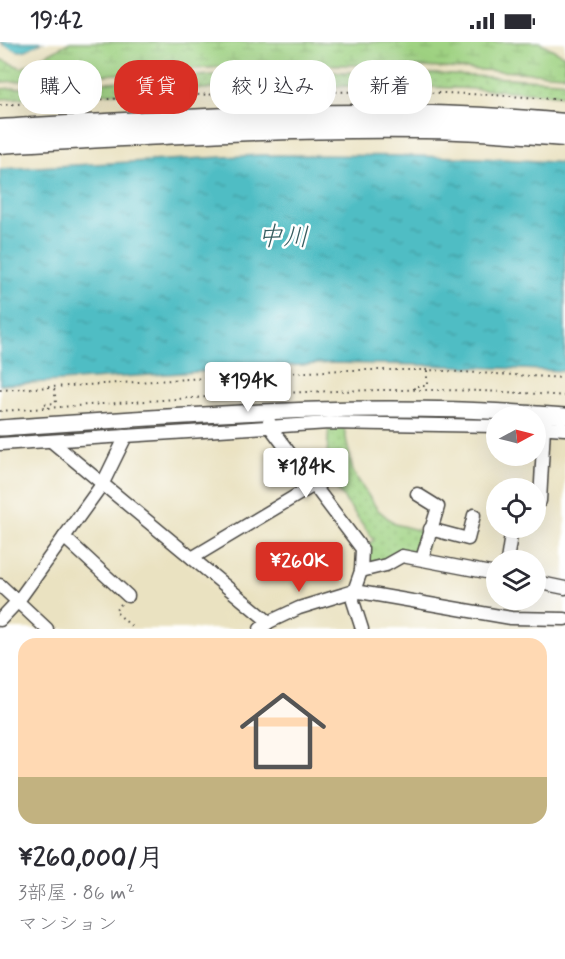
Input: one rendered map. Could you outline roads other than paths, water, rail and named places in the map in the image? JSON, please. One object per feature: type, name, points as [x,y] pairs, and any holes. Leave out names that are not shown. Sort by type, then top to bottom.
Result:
[{"type":"highway","points":[[0,129],[185,118],[363,113],[445,114],[565,123]]},
{"type":"highway","points":[[0,144],[213,133],[354,129],[427,129],[565,137]]},
{"type":"main road","points":[[0,428],[269,419],[417,409],[565,416]]},
{"type":"street","points":[[0,444],[126,435],[269,419],[329,423],[486,426]]},
{"type":"street","points":[[269,419],[314,485],[362,549],[361,571],[354,591],[353,605],[363,629]]},
{"type":"street","points":[[546,427],[565,429]]},
{"type":"street","points":[[0,620],[18,601],[103,483],[126,435]]},
{"type":"street","points":[[51,441],[192,558],[265,626],[299,608],[354,591],[511,618],[565,618]]},
{"type":"street","points":[[192,558],[314,485]]},
{"type":"street","points":[[417,494],[438,507],[422,559]]},
{"type":"street","points":[[430,529],[468,539],[474,515]]},
{"type":"street","points":[[64,537],[128,596]]},
{"type":"street","points":[[361,571],[386,565],[402,556],[486,572]]},
{"type":"street","points":[[546,584],[565,588]]},
{"type":"street","points":[[0,585],[47,629]]},
{"type":"water","points":[[0,42],[43,42],[31,48],[16,51]]},
{"type":"water","name":"中川","points":[[261,155],[451,157],[565,163],[565,371],[332,363],[0,385],[0,169]]}]
